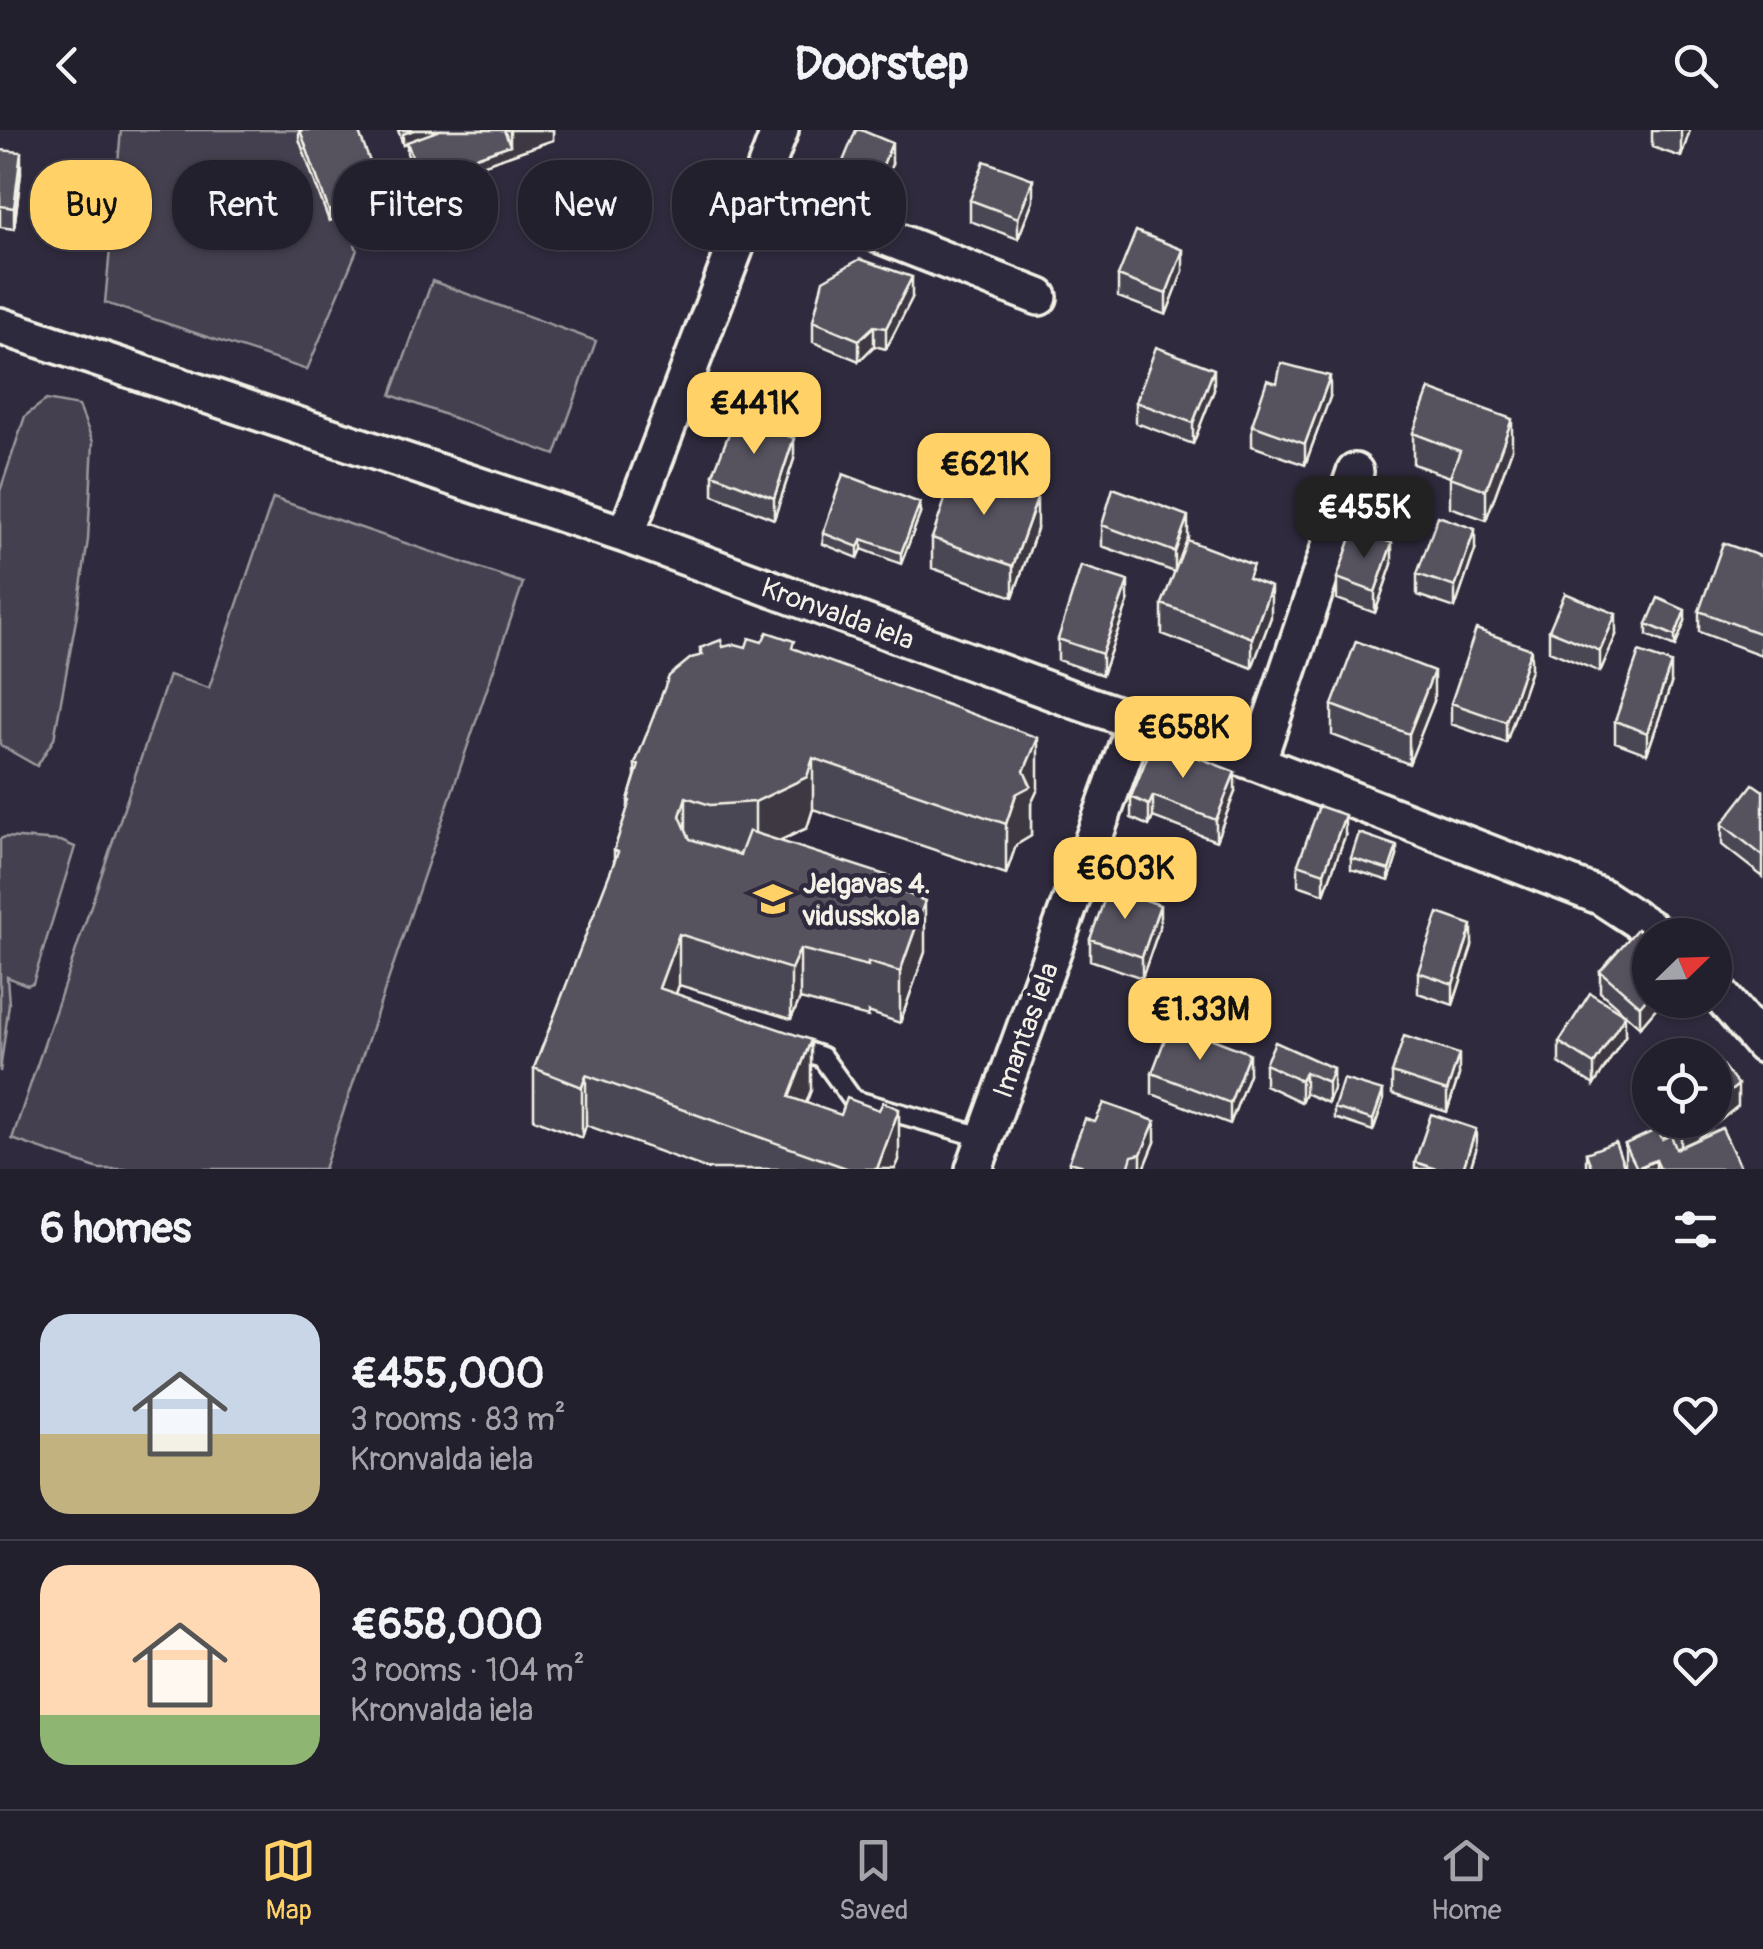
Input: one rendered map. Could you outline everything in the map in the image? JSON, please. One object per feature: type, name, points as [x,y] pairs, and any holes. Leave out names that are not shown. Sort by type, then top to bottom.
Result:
[{"type":"street","points":[[768,160],[780,130]]},
{"type":"street","points":[[906,245],[1039,297]]},
{"type":"street","points":[[626,535],[734,250]]},
{"type":"street","name":"Kronvalda iela","points":[[0,326],[626,535],[1136,722],[1257,762],[1602,897],[1634,918]]},
{"type":"street","points":[[1257,762],[1355,472]]},
{"type":"street","name":"Imantas iela","points":[[980,1154],[1136,722]]},
{"type":"street","points":[[1732,1009],[1763,1045]]},
{"type":"lane","points":[[771,1040],[822,1057],[853,1100],[980,1154]]},
{"type":"shaded area","points":[[121,130],[318,130],[300,140],[307,160],[172,160],[172,250],[313,250],[313,176],[329,221],[333,220],[333,250],[357,250],[307,370],[105,303],[110,250],[152,250],[152,160],[118,160]]},
{"type":"shaded area","points":[[432,281],[596,341],[555,455],[391,395]]},
{"type":"shaded area","points":[[46,400],[79,406],[93,442],[88,540],[76,620],[54,739],[37,766],[0,745],[0,491],[25,416]]},
{"type":"shaded area","points":[[273,498],[523,583],[324,1169],[99,1169],[12,1139],[169,675],[209,688]]},
{"type":"shaded area","points":[[0,839],[61,841],[75,847],[33,983],[27,985],[7,977],[9,1004],[0,1072]]},
{"type":"building","points":[[300,130],[358,130],[369,160],[333,160],[333,209],[329,211]]},
{"type":"building","points":[[440,130],[504,130],[510,145],[467,160],[413,160],[407,142]]},
{"type":"building","points":[[856,130],[892,143],[885,160],[844,160]]},
{"type":"building","points":[[0,150],[21,152],[14,208],[0,206]]},
{"type":"building","points":[[984,161],[1033,179],[1018,218],[970,200]]},
{"type":"building","points":[[1136,231],[1183,250],[1166,294],[1118,276]]},
{"type":"building","points":[[860,259],[912,277],[886,328],[874,326],[859,340],[813,321],[823,280]]},
{"type":"building","points":[[1156,347],[1214,369],[1193,423],[1136,402]]},
{"type":"building","points":[[1281,363],[1330,376],[1305,444],[1252,425],[1267,380],[1277,383]]},
{"type":"building","points":[[1429,389],[1512,419],[1486,490],[1450,477],[1460,451],[1413,433]]},
{"type":"building","points":[[735,418],[794,438],[774,498],[713,474]]},
{"type":"building","points":[[955,470],[1037,499],[1013,566],[932,538]]},
{"type":"building","points":[[843,474],[920,503],[901,553],[862,539],[858,547],[823,533]]},
{"type":"building","points":[[1113,488],[1188,516],[1175,552],[1102,525]]},
{"type":"building","points":[[1438,516],[1475,529],[1455,587],[1417,574]]},
{"type":"building","points":[[1354,529],[1392,543],[1375,592],[1337,578]]},
{"type":"building","points":[[1187,540],[1253,565],[1248,578],[1271,587],[1252,638],[1162,604]]},
{"type":"building","points":[[1723,543],[1763,557],[1761,634],[1699,611]]},
{"type":"building","points":[[1081,566],[1128,581],[1102,654],[1058,639]]},
{"type":"building","points":[[1565,593],[1616,614],[1600,651],[1549,630]]},
{"type":"building","points":[[1658,598],[1685,610],[1675,636],[1647,624]]},
{"type":"building","points":[[1476,629],[1531,649],[1506,722],[1451,703]]},
{"type":"building","points":[[767,632],[794,641],[792,648],[1038,738],[1024,771],[1031,786],[1016,794],[1006,824],[813,758],[807,777],[755,802],[710,805],[686,797],[680,816],[690,839],[740,855],[749,831],[898,879],[896,889],[925,901],[900,972],[800,949],[791,969],[679,934],[659,988],[811,1040],[789,1097],[841,1115],[847,1098],[879,1110],[883,1102],[899,1109],[877,1169],[849,1169],[586,1075],[582,1087],[534,1068],[618,852],[614,850],[639,765],[635,764],[669,676],[691,658],[703,655],[700,648],[721,640],[723,647],[746,647],[749,638],[762,642]]},
{"type":"building","points":[[1356,641],[1434,671],[1409,734],[1332,705]]},
{"type":"building","points":[[1639,652],[1671,663],[1647,733],[1615,721]]},
{"type":"building","points":[[1154,740],[1235,772],[1216,820],[1153,796],[1149,805],[1131,797]]},
{"type":"building","points":[[1753,784],[1763,791],[1763,856],[1722,824]]},
{"type":"building","points":[[1319,806],[1345,815],[1324,873],[1298,864]]},
{"type":"building","points":[[1359,833],[1397,846],[1389,870],[1351,858]]},
{"type":"building","points":[[1109,887],[1160,905],[1142,957],[1090,939]]},
{"type":"building","points":[[1438,913],[1472,925],[1453,984],[1418,972]]},
{"type":"building","points":[[1632,935],[1632,999],[1600,971]]},
{"type":"building","points":[[1590,993],[1625,1015],[1594,1064],[1559,1042]]},
{"type":"building","points":[[1171,1023],[1249,1053],[1230,1103],[1152,1073]]},
{"type":"building","points":[[1404,1036],[1459,1054],[1447,1091],[1392,1073]]},
{"type":"building","points":[[1275,1042],[1333,1068],[1328,1082],[1305,1072],[1301,1081],[1265,1064]]},
{"type":"building","points":[[1343,1079],[1383,1091],[1373,1120],[1334,1108]]},
{"type":"building","points":[[1104,1103],[1155,1121],[1141,1154],[1132,1156],[1128,1169],[1081,1169],[1081,1165],[1069,1162],[1085,1119],[1095,1122]]},
{"type":"building","points":[[1431,1114],[1476,1129],[1463,1169],[1436,1169],[1415,1162]]},
{"type":"building","points":[[1638,1138],[1672,1138],[1676,1149],[1700,1138],[1727,1138],[1741,1169],[1660,1169],[1656,1160],[1637,1168],[1625,1144]]},
{"type":"building","points":[[1615,1142],[1625,1169],[1592,1169],[1586,1153]]},
{"type":"place","name":"Jelgavas 4. vidusskola","points":[[773,899]]}]
